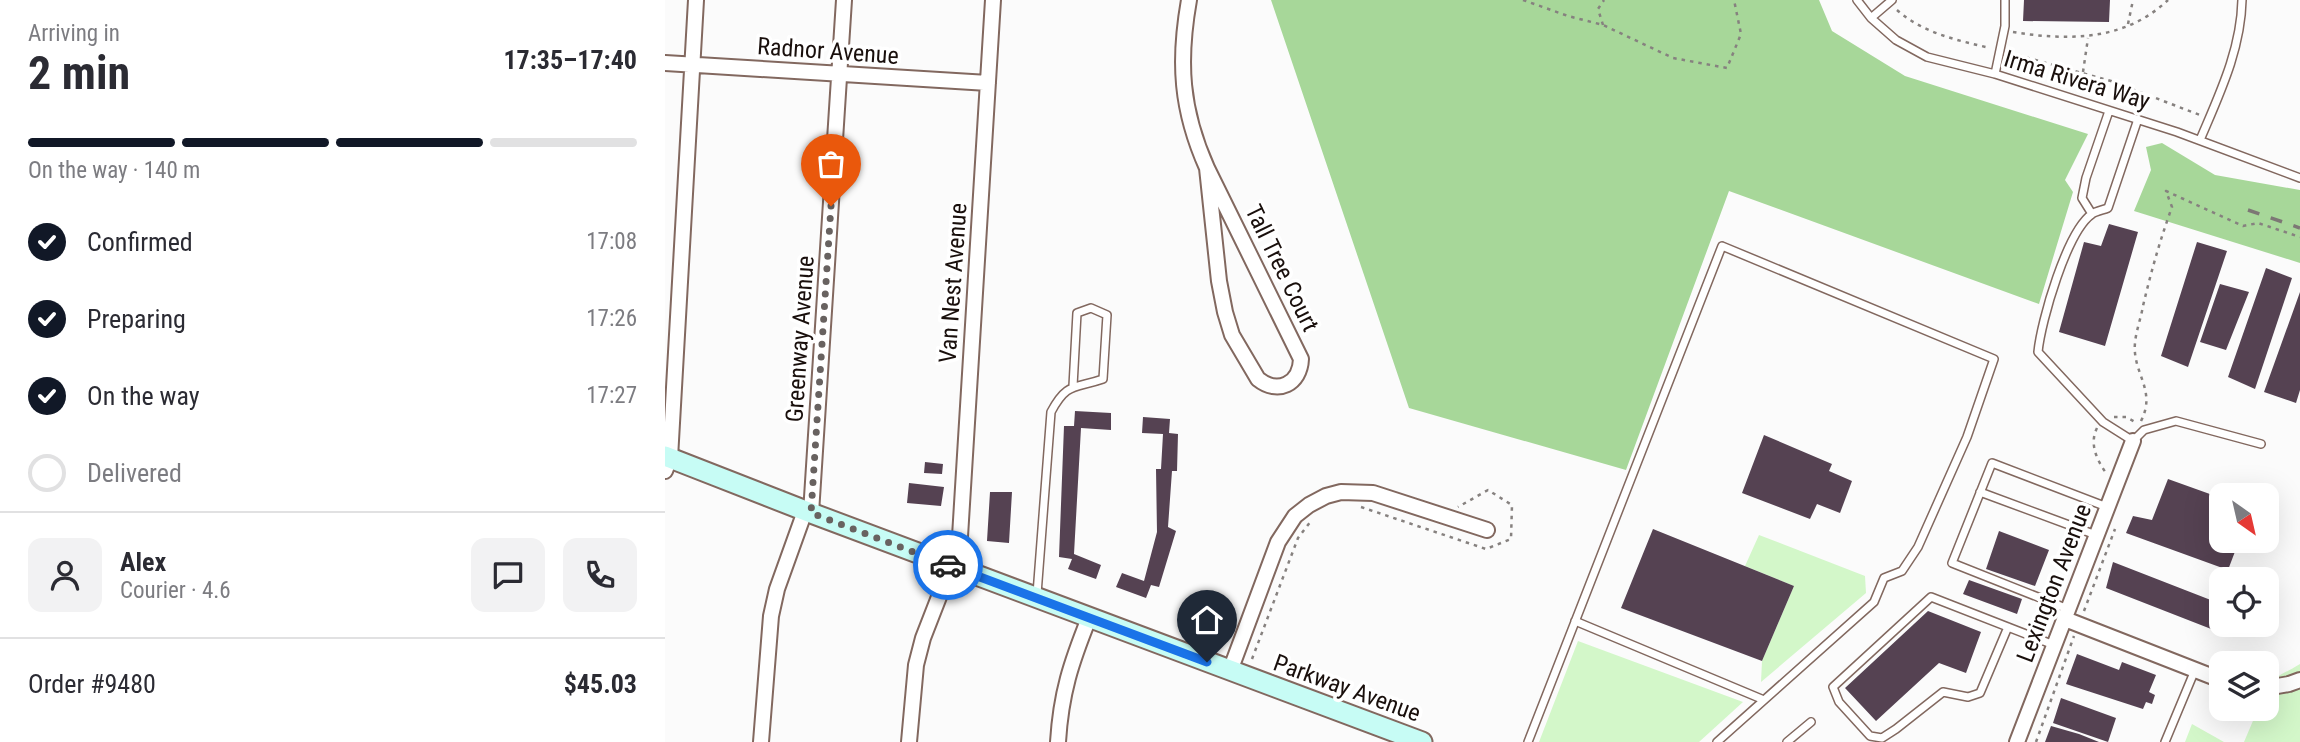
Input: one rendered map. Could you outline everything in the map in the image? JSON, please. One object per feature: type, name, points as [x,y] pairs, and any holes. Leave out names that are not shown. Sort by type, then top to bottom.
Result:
[{"type":"main road","name":"Parkway Avenue","points":[[667,461],[1422,742]]},
{"type":"street","points":[[667,461],[696,0]]},
{"type":"street","name":"Greenway Avenue","points":[[761,742],[771,616],[777,589],[808,512],[844,0]]},
{"type":"street","name":"Van Nest Avenue","points":[[909,742],[918,656],[923,638],[954,567],[993,0]]},
{"type":"street","name":"Tall Tree Court","points":[[1189,0],[1182,48],[1182,76],[1191,127],[1207,168],[1301,359],[1297,376],[1291,383],[1281,387],[1265,385],[1258,379],[1232,335],[1219,281],[1207,168]]},
{"type":"street","name":"Radnor Avenue","points":[[665,63],[988,83]]},
{"type":"street","name":"Lexington Avenue","points":[[2017,742],[2133,440]]},
{"type":"street","points":[[1230,671],[1278,542],[1295,516],[1309,505],[1341,492],[1373,493],[1487,530]]},
{"type":"street","points":[[2066,614],[2209,675]]},
{"type":"street","points":[[1058,742],[1063,692],[1089,618]]},
{"type":"street","points":[[2279,686],[2300,680]]},
{"type":"lane","name":"Irma Rivera Way","points":[[1857,0],[1871,18],[1911,50],[1942,62],[1994,74],[2138,119],[2300,178]]},
{"type":"lane","points":[[1994,74],[2007,14],[2005,0]]},
{"type":"lane","points":[[2200,140],[2225,81],[2235,46],[2242,0]]},
{"type":"lane","points":[[1871,18],[1891,1]]},
{"type":"lane","points":[[2092,214],[2082,198],[2086,178],[2109,111]]},
{"type":"lane","points":[[2138,119],[2108,208],[2092,214],[2072,237],[2049,302],[2038,352],[2103,422],[2133,440],[2144,430],[2176,421],[2261,444]]},
{"type":"lane","points":[[1528,742],[1722,246],[1994,359],[1966,437],[1918,547],[1902,571],[1884,578],[1874,602],[1717,742]]},
{"type":"lane","points":[[1037,598],[1051,412],[1059,397],[1073,386],[1103,380],[1107,315],[1091,308],[1077,313],[1073,386]]},
{"type":"lane","points":[[2066,614],[1952,563],[1991,463],[2107,508]]},
{"type":"lane","points":[[1980,492],[2097,536]]},
{"type":"lane","points":[[2008,627],[1980,693],[1968,697],[1944,692],[1882,738],[1870,736],[1839,702],[1833,687],[1931,597],[2008,627],[2054,645]]},
{"type":"lane","points":[[1576,621],[1764,700]]},
{"type":"lane","points":[[2165,742],[2195,670]]},
{"type":"lane","points":[[1787,742],[1811,722]]},
{"type":"path","points":[[1523,0],[1603,25],[1673,58],[1727,68],[1741,34],[1734,0]]},
{"type":"path","points":[[1603,25],[1598,9],[1604,0]]},
{"type":"path","points":[[2127,25],[2133,0]]},
{"type":"path","points":[[2004,31],[2088,38],[2112,32],[2151,14],[2168,0]]},
{"type":"path","points":[[1891,1],[1915,24],[1930,32],[2111,81],[2209,119]]},
{"type":"path","points":[[2083,73],[2088,38]]},
{"type":"path","points":[[2133,440],[2147,410],[2147,392],[2138,369],[2134,344],[2155,255],[2172,207],[2165,191],[2243,226],[2258,223],[2300,237]]},
{"type":"path","points":[[1355,504],[1486,550],[1511,539],[1513,505],[1488,490],[1456,508]]},
{"type":"path","points":[[1252,659],[1298,538],[1312,520]]},
{"type":"path","points":[[2036,742],[2074,636]]},
{"type":"green space","points":[[1271,0],[1819,0],[1832,31],[1905,76],[2088,134],[2065,180],[2073,192],[2039,304],[1729,191],[1626,470],[1409,408]]},
{"type":"green space","points":[[2162,143],[2215,175],[2300,190],[2300,263],[2134,211],[2151,170],[2146,147]]},
{"type":"green space","points":[[1759,535],[1865,576],[1866,593],[1761,682],[1762,661],[1794,586],[1745,566]]},
{"type":"green space","points":[[1578,641],[1743,702],[1699,742],[1539,742]]},
{"type":"green space","points":[[2300,664],[2300,742],[2244,742],[2253,721],[2279,721],[2279,676]]},
{"type":"green space","points":[[2192,724],[2224,742],[2185,742]]},
{"type":"building","points":[[2024,0],[2110,0],[2109,22],[2023,21]]},
{"type":"building","points":[[2109,224],[2138,232],[2105,346],[2059,332],[2084,242],[2101,246]]},
{"type":"building","points":[[2197,242],[2227,251],[2188,367],[2161,356]]},
{"type":"building","points":[[2266,268],[2292,278],[2255,389],[2228,377]]},
{"type":"building","points":[[2220,284],[2249,292],[2226,350],[2200,342]]},
{"type":"building","points":[[2300,292],[2300,390],[2296,403],[2264,392]]},
{"type":"building","points":[[1075,411],[1111,413],[1111,430],[1081,428],[1074,554],[1101,565],[1096,579],[1068,569],[1072,559],[1059,557],[1064,426],[1074,426]]},
{"type":"building","points":[[1143,417],[1170,419],[1169,433],[1178,434],[1177,471],[1172,471],[1168,527],[1176,531],[1159,587],[1151,585],[1146,598],[1116,587],[1122,573],[1144,581],[1157,532],[1156,469],[1161,469],[1163,434],[1142,433]]},
{"type":"building","points":[[1764,435],[1832,464],[1829,471],[1852,481],[1840,513],[1817,504],[1810,519],[1742,493]]},
{"type":"building","points":[[925,462],[943,464],[942,474],[924,473]]},
{"type":"building","points":[[2168,479],[2209,494],[2209,553],[2234,553],[2229,567],[2220,567],[2126,533],[2133,516],[2152,520]]},
{"type":"building","points":[[909,483],[944,487],[941,506],[907,503]]},
{"type":"building","points":[[990,492],[1012,492],[1009,543],[987,541]]},
{"type":"building","points":[[1653,529],[1794,586],[1762,661],[1621,608]]},
{"type":"building","points":[[1999,531],[2049,550],[2035,586],[1986,569]]},
{"type":"building","points":[[2113,562],[2209,599],[2209,628],[2106,588]]},
{"type":"building","points":[[1969,580],[2022,599],[2017,614],[1963,594]]},
{"type":"building","points":[[1928,611],[1981,632],[1966,673],[1939,663],[1876,721],[1845,688]]},
{"type":"building","points":[[2077,654],[2119,670],[2122,662],[2156,675],[2149,692],[2155,695],[2152,704],[2146,702],[2143,709],[2066,684]]},
{"type":"building","points":[[2061,698],[2116,718],[2108,742],[2053,723]]},
{"type":"building","points":[[2051,726],[2079,734],[2099,742],[2045,742]]},
{"type":"railway","points":[[2248,210],[2300,228]]},
{"type":"way so far","points":[[831,206],[811,513],[948,565]]},
{"type":"route","points":[[948,565],[1207,662]]}]
